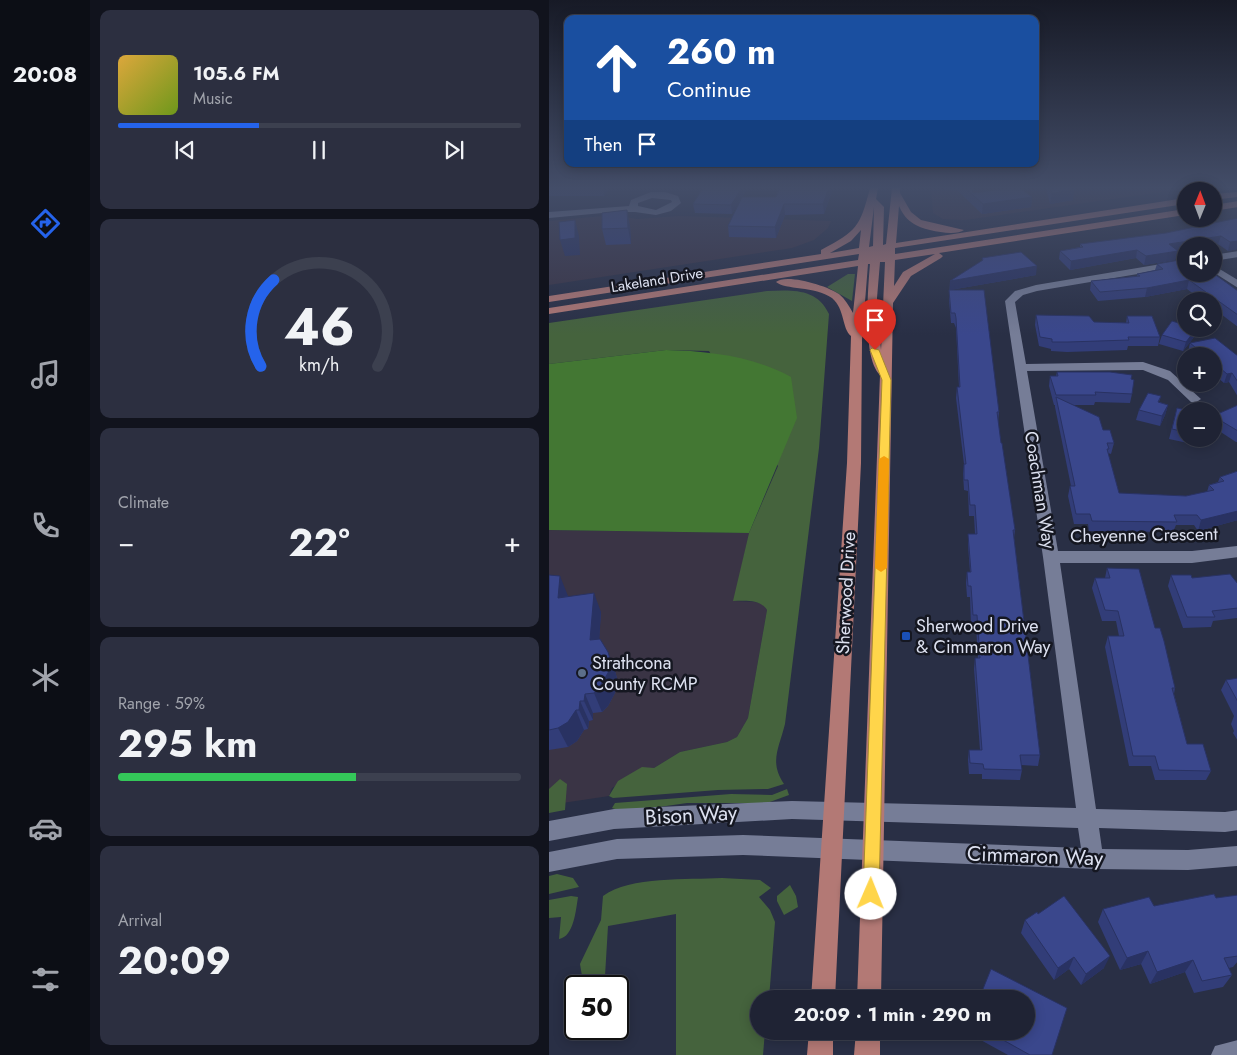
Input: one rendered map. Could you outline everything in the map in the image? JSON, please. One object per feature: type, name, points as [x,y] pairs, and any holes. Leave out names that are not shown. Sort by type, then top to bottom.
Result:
[{"type":"main road","points":[[799,261],[841,244],[850,237]]},
{"type":"main road","name":"Sherwood Drive","points":[[824,990],[854,463],[856,340],[870,255],[869,237]]},
{"type":"main road","points":[[874,237],[870,255],[875,350],[886,380]]},
{"type":"main road","name":"Sherwood Drive","points":[[869,990],[891,237]]},
{"type":"main road","points":[[658,296],[696,285],[870,255],[890,247],[950,237]]},
{"type":"main road","name":"Lakeland Drive","points":[[549,299],[799,261],[870,255],[889,259],[1025,237]]},
{"type":"main road","points":[[888,303],[907,274],[950,249]]},
{"type":"main road","name":"Lakeland Drive","points":[[549,311],[719,286],[870,255]]},
{"type":"main road","points":[[719,286],[779,282],[819,288],[831,293],[846,308],[856,340]]},
{"type":"main road","points":[[820,1055],[821,1040]]},
{"type":"main road","points":[[867,1055],[868,1040]]},
{"type":"street","points":[[1222,256],[1237,254]]},
{"type":"street","name":"Coachman Way","points":[[1093,859],[1051,557],[1010,301],[1013,296],[1036,288],[1177,264]]},
{"type":"street","points":[[1222,274],[1237,285]]},
{"type":"street","points":[[1021,368],[1143,366],[1161,370],[1173,377],[1195,399]]},
{"type":"street","name":"Cheyenne Crescent","points":[[1051,557],[1192,557],[1237,551]]},
{"type":"street","name":"Bison Way","points":[[549,831],[614,819],[793,810],[835,812]]},
{"type":"street","name":"Cimmaron Way","points":[[835,812],[1225,822],[1237,820]]},
{"type":"street","name":"Bison Way","points":[[549,862],[617,848],[743,845],[833,848]]},
{"type":"street","name":"Cimmaron Way","points":[[833,848],[1093,859],[1189,860],[1237,856]]},
{"type":"street","points":[[1225,1055],[1237,1052]]},
{"type":"shaded area","points":[[549,237],[817,237],[792,248],[549,285]]},
{"type":"shaded area","points":[[549,530],[749,533],[734,601],[763,604],[767,610],[748,718],[737,737],[727,742],[680,752],[654,768],[648,768],[612,788],[609,796],[549,805]]},
{"type":"green space","points":[[848,274],[855,274],[852,301],[827,287]]},
{"type":"green space","points":[[767,291],[803,292],[818,299],[829,314],[819,448],[785,724],[776,762],[779,776],[784,784],[768,789],[718,790],[613,798],[609,796],[618,781],[642,767],[654,768],[680,752],[727,742],[737,737],[748,718],[767,610],[757,602],[733,601],[749,533],[778,466],[709,351],[666,350],[549,364],[549,323]]},
{"type":"green space","points":[[666,350],[714,353],[746,359],[791,377],[797,418],[749,533],[549,530],[549,364]]},
{"type":"green space","points":[[560,779],[567,784],[565,810],[549,813],[549,789]]},
{"type":"green space","points":[[787,789],[789,795],[767,803],[687,803],[624,812],[612,808],[615,803],[731,794],[772,795]]},
{"type":"green space","points":[[557,874],[573,878],[579,887],[549,894],[549,876]]},
{"type":"green space","points":[[722,878],[760,880],[771,888],[759,897],[770,910],[775,922],[770,990],[750,990],[750,1040],[764,1040],[763,1055],[676,1055],[676,914],[608,926],[605,975],[582,975],[580,964],[601,920],[603,896],[628,885],[677,879]]},
{"type":"green space","points":[[790,885],[796,896],[798,907],[784,915],[777,901],[777,896]]},
{"type":"green space","points":[[571,896],[578,897],[575,915],[568,933],[559,939],[561,917],[549,918],[549,900]]},
{"type":"building","points":[[560,237],[575,237],[575,238],[560,240]]},
{"type":"building","points":[[1133,237],[1177,237],[1177,243],[1169,244],[1177,251],[1146,256],[1137,250],[1071,261],[1060,251],[1083,247],[1080,244]]},
{"type":"building","points":[[1223,237],[1238,237],[1238,241],[1230,242]]},
{"type":"building","points":[[1021,252],[1037,266],[950,281],[983,260],[982,258]]},
{"type":"building","points":[[1177,260],[1178,282],[1147,288],[1100,292],[1091,281],[1140,276],[1137,274],[1163,269],[1157,264]]},
{"type":"building","points":[[1222,279],[1238,291],[1238,315],[1222,304],[1222,292],[1206,292],[1192,282],[1222,282]]},
{"type":"building","points":[[949,290],[984,290],[1001,443],[1015,530],[1013,530],[1040,755],[1020,755],[1022,770],[984,769],[983,764],[970,763],[969,750],[982,750],[975,658],[980,658],[977,615],[973,615],[971,586],[968,586],[967,572],[971,572],[968,534],[977,534],[975,505],[970,505],[968,480],[964,480],[964,464],[966,464],[957,387],[960,387],[956,318],[955,313],[951,313]]},
{"type":"building","points":[[1036,315],[1089,316],[1094,322],[1129,323],[1127,316],[1152,316],[1160,337],[1128,337],[1129,340],[1052,342],[1052,339],[1040,337]]},
{"type":"building","points":[[1172,321],[1177,323],[1177,337],[1190,337],[1186,342],[1162,335]]},
{"type":"building","points":[[1215,338],[1238,356],[1238,382],[1232,373],[1227,374],[1222,370],[1222,347],[1195,347],[1190,343]]},
{"type":"building","points":[[1057,372],[1110,372],[1132,375],[1131,379],[1134,380],[1132,394],[1095,392],[1096,395],[1056,395],[1050,376],[1058,376]]},
{"type":"building","points":[[1148,393],[1161,396],[1158,402],[1168,405],[1162,416],[1139,410]]},
{"type":"building","points":[[1056,397],[1099,417],[1103,430],[1110,430],[1114,443],[1107,443],[1109,449],[1107,449],[1119,493],[1186,496],[1214,490],[1209,485],[1224,481],[1220,477],[1238,471],[1238,511],[1201,520],[1197,515],[1174,515],[1177,522],[1092,521],[1090,514],[1076,514],[1070,486],[1075,486]]},
{"type":"building","points":[[1238,405],[1238,431],[1222,421],[1222,412]]},
{"type":"building","points":[[1177,408],[1177,430],[1172,429]]},
{"type":"building","points":[[1107,568],[1139,569],[1155,628],[1160,628],[1164,641],[1175,688],[1172,688],[1187,744],[1203,744],[1211,771],[1159,770],[1155,756],[1133,756],[1108,636],[1124,636],[1118,611],[1105,610],[1095,578],[1110,578]]},
{"type":"building","points":[[1230,574],[1238,584],[1238,608],[1212,611],[1215,617],[1187,617],[1171,575],[1191,575],[1192,578]]},
{"type":"building","name":"Strathcona County RCMP","points":[[549,575],[560,576],[558,598],[594,593],[590,640],[600,639],[608,652],[611,662],[608,673],[600,686],[594,693],[585,694],[584,701],[580,701],[579,710],[576,710],[568,722],[558,728],[549,730]]},
{"type":"building","points":[[1238,678],[1238,702],[1226,680]]},
{"type":"building","points":[[1214,894],[1216,898],[1238,895],[1238,956],[1224,958],[1232,975],[1202,981],[1193,960],[1157,972],[1148,951],[1127,958],[1103,909],[1149,897],[1154,906]]},
{"type":"building","points":[[1064,896],[1110,956],[1086,974],[1074,957],[1058,968],[1025,920],[1037,912],[1038,914]]},
{"type":"building","points":[[991,969],[1032,990],[983,990]]},
{"type":"building","points":[[1035,992],[1067,1008],[1052,1055],[1030,1055],[1003,1040],[1035,1040]]},
{"type":"slow traffic","points":[[881,568],[884,459]]},
{"type":"place","name":"Sherwood Drive & Cimmaron Way","points":[[906,636]]},
{"type":"place","name":"Strathcona County RCMP","points":[[582,673]]},
{"type":"route","points":[[871,894],[886,409],[886,380],[875,350]]}]
